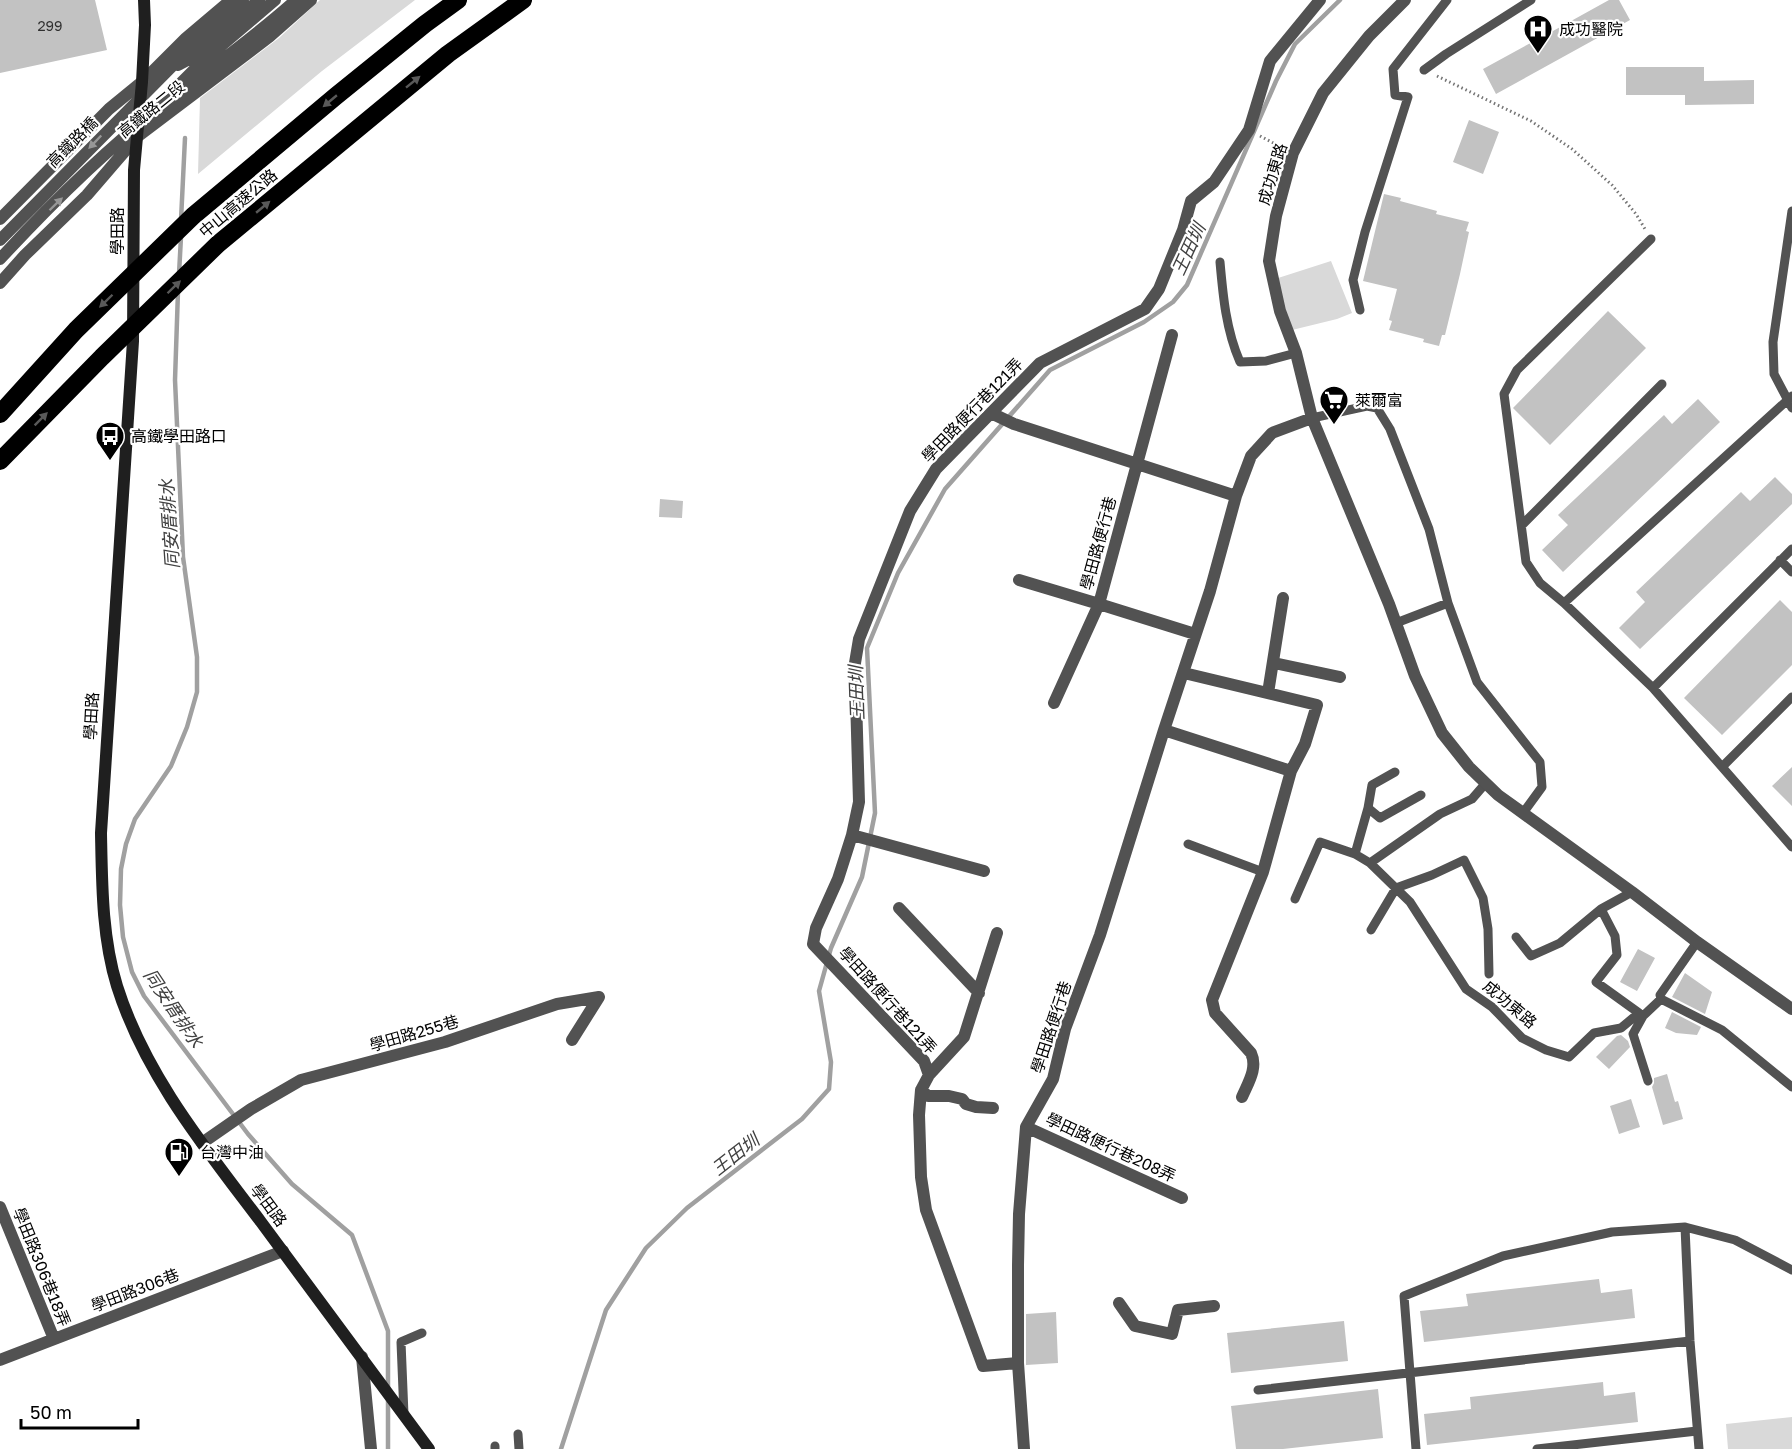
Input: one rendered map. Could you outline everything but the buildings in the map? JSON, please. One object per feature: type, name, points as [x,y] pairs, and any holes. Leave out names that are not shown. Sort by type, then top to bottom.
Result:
[{"type":"highway","name":"中山高速公路","points":[[0,414],[76,330],[193,216],[336,96],[458,0]]},
{"type":"highway","name":"中山高速公路","points":[[0,461],[218,244],[448,54],[523,0]]},
{"type":"main road","name":"學田路","points":[[144,0],[142,82],[134,170],[133,341],[101,833],[102,907],[108,950],[124,1006],[152,1068],[202,1143],[404,1415]]},
{"type":"main road","points":[[404,1415],[429,1449]]},
{"type":"street","name":"高鐵路二段","points":[[0,219],[109,110],[142,82],[186,38],[231,0]]},
{"type":"street","name":"高鐵路橋","points":[[2,238],[192,46],[243,0]]},
{"type":"street","points":[[142,82],[195,56],[259,0]]},
{"type":"street","points":[[137,137],[174,90],[201,62],[275,0]]},
{"type":"street","name":"高鐵路橋","points":[[0,259],[113,147],[164,105],[262,31],[296,0]]},
{"type":"street","name":"高鐵路二段","points":[[0,283],[87,195],[137,137],[224,73],[311,0]]},
{"type":"street","name":"學田路便行巷121弄","points":[[1018,1363],[983,1366],[926,1210],[921,1177],[919,1115],[921,1090],[929,1075],[924,1061],[813,944],[816,928],[838,879],[852,836],[859,802],[855,663],[859,639],[910,511],[936,469],[1040,363],[1145,309],[1159,289],[1183,230],[1191,201],[1214,182],[1248,130],[1270,61],[1320,0]]},
{"type":"street","name":"成功東路","points":[[1405,0],[1369,36],[1323,93],[1293,153],[1276,216],[1269,261],[1280,311],[1296,353],[1312,418],[1396,623],[1415,676],[1442,733],[1485,784],[1697,942],[1792,1009]]},
{"type":"street","name":"學田路便行巷","points":[[1172,335],[1099,604],[1195,634]]},
{"type":"street","points":[[991,413],[1014,424],[1236,496]]},
{"type":"street","name":"學田路便行巷","points":[[1024,1449],[1018,1363],[1019,1215],[1026,1127],[1053,1079],[1065,1029],[1100,935],[1210,591],[1236,496],[1251,456],[1272,433],[1312,418]]},
{"type":"street","points":[[1019,580],[1099,604],[1054,703]]},
{"type":"street","points":[[1268,693],[1283,598]]},
{"type":"street","points":[[1274,663],[1340,677]]},
{"type":"street","points":[[1184,674],[1317,705],[1305,744],[1291,771],[1263,872],[1212,1000],[1215,1013],[1251,1053],[1255,1061],[1242,1097]]},
{"type":"street","points":[[1164,729],[1291,771]]},
{"type":"street","points":[[852,836],[984,871]]},
{"type":"street","points":[[899,908],[979,993]]},
{"type":"street","points":[[929,1075],[964,1037],[997,933]]},
{"type":"street","name":"學田路255巷","points":[[202,1143],[251,1109],[301,1080],[445,1042],[557,1004],[599,997],[572,1040]]},
{"type":"street","points":[[921,1090],[928,1096],[949,1096],[976,1107],[993,1108]]},
{"type":"street","name":"學田路便行巷208弄","points":[[1026,1127],[1182,1198]]},
{"type":"street","name":"學田路306巷18弄","points":[[0,1207],[54,1339]]},
{"type":"street","name":"學田路306巷","points":[[0,1360],[283,1251]]},
{"type":"street","points":[[1119,1304],[1135,1326],[1172,1334],[1178,1310],[1214,1306]]},
{"type":"street","points":[[362,1357],[371,1449]]},
{"type":"lane","points":[[1360,310],[1353,280],[1365,232],[1408,97],[1395,95],[1393,69],[1447,0]]},
{"type":"lane","points":[[1425,70],[1531,0]]},
{"type":"lane","points":[[1564,603],[1790,402],[1774,374],[1773,342],[1792,211]]},
{"type":"lane","points":[[1651,239],[1517,370],[1504,394],[1526,562],[1540,583],[1653,688],[1791,843]]},
{"type":"lane","points":[[1220,262],[1225,316],[1239,362],[1266,361],[1296,353]]},
{"type":"lane","points":[[1522,525],[1662,384]]},
{"type":"lane","points":[[1312,418],[1367,406],[1377,408],[1390,429],[1429,529],[1448,603],[1477,682],[1540,762],[1542,787],[1523,813]]},
{"type":"lane","points":[[1653,688],[1792,549]]},
{"type":"lane","points":[[1780,560],[1792,572]]},
{"type":"lane","points":[[1396,623],[1448,603]]},
{"type":"lane","points":[[1723,766],[1792,697]]},
{"type":"lane","points":[[1355,854],[1372,785],[1395,772]]},
{"type":"lane","points":[[1370,863],[1440,814],[1472,799],[1485,784]]},
{"type":"lane","points":[[1368,808],[1380,818],[1421,795]]},
{"type":"lane","name":"成功東路","points":[[1295,899],[1320,842],[1355,854],[1370,863],[1410,902],[1466,989],[1492,1007],[1522,1038],[1546,1050],[1569,1057],[1594,1033],[1621,1028],[1661,999],[1660,995],[1697,942]]},
{"type":"lane","points":[[1188,843],[1263,872]]},
{"type":"lane","name":"成功東路","points":[[1396,888],[1464,860],[1482,898],[1488,929],[1489,975]]},
{"type":"lane","points":[[1371,930],[1396,888]]},
{"type":"lane","points":[[1516,937],[1531,956],[1560,943],[1601,909],[1632,892]]},
{"type":"lane","points":[[1601,909],[1616,936],[1617,955],[1596,982],[1641,1014],[1633,1034],[1648,1081]]},
{"type":"lane","points":[[1661,999],[1722,1030],[1792,1087]]},
{"type":"lane","points":[[1416,1449],[1404,1296],[1503,1256],[1612,1232],[1685,1227],[1735,1240],[1792,1270]]},
{"type":"lane","points":[[1685,1227],[1690,1341],[1699,1449]]},
{"type":"lane","points":[[404,1415],[401,1341],[422,1333]]},
{"type":"lane","points":[[1258,1390],[1690,1341]]},
{"type":"lane","points":[[1537,1449],[1697,1431]]},
{"type":"lane","points":[[518,1434],[519,1449]]},
{"type":"path","points":[[1425,70],[1531,121],[1572,148],[1618,192],[1636,213],[1651,239]]},
{"type":"path","points":[[1260,136],[1293,153]]},
{"type":"shaded area","points":[[320,0],[415,0],[322,71],[198,174],[200,98],[279,38]]},
{"type":"shaded area","points":[[1331,261],[1352,313],[1292,330],[1275,279]]},
{"type":"shaded area","points":[[1792,1417],[1792,1449],[1728,1449],[1726,1424]]},
{"type":"waterway","name":"王田圳","points":[[561,1449],[606,1310],[646,1248],[687,1208],[802,1119],[829,1089],[831,1062],[819,991],[831,948],[862,877],[875,813],[867,648],[898,573],[945,489],[1050,370],[1144,322],[1173,302],[1187,285],[1276,81],[1295,44],[1340,0]]},
{"type":"waterway","name":"同安厝排水","points":[[181,220],[185,138]]},
{"type":"waterway","name":"同安厝排水","points":[[179,274],[181,237]]},
{"type":"waterway","name":"同安厝排水","points":[[178,291],[175,380],[183,557],[197,657],[197,692],[187,727],[171,766],[135,819],[126,844],[121,869],[120,905],[123,937],[132,972],[144,996],[248,1134],[292,1184],[352,1235],[388,1331],[388,1389]]},
{"type":"waterway","name":"同安厝排水","points":[[388,1398],[388,1449]]},
{"type":"place","name":"成功醫院","points":[[1538,54]]},
{"type":"place","name":"萊爾富","points":[[1334,426]]},
{"type":"place","name":"高鐵學田路口","points":[[110,462]]},
{"type":"place","name":"台灣中油","points":[[179,1178]]}]
